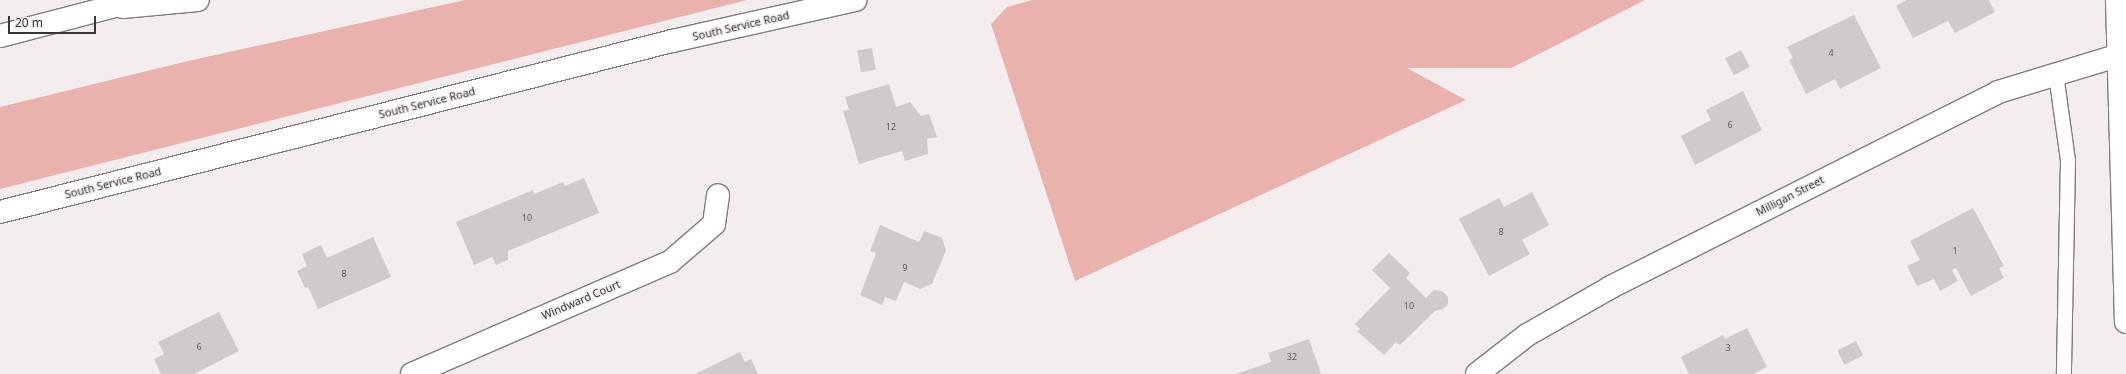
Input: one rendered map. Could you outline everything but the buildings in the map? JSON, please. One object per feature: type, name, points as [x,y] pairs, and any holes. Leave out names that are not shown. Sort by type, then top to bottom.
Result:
[{"type":"main road","points":[[0,36],[138,0]]},
{"type":"main road","points":[[102,9],[198,0]]},
{"type":"main road","name":"South Service Road","points":[[0,212],[664,43],[855,0]]},
{"type":"main road","points":[[2117,0],[2120,54],[2126,322]]},
{"type":"main road","name":"Milligan Street","points":[[1477,374],[1528,335],[1611,286],[1998,92],[2120,54]]},
{"type":"main road","name":"Windward Court","points":[[412,374],[670,262],[714,224],[718,195]]},
{"type":"lane","points":[[2056,74],[2068,160],[2064,374]]},
{"type":"shaded area","points":[[465,0],[747,0],[0,189],[0,107],[188,61]]},
{"type":"shaded area","points":[[1032,0],[1645,0],[1511,68],[1407,68],[1466,100],[1075,281],[991,24],[1007,7]]}]
